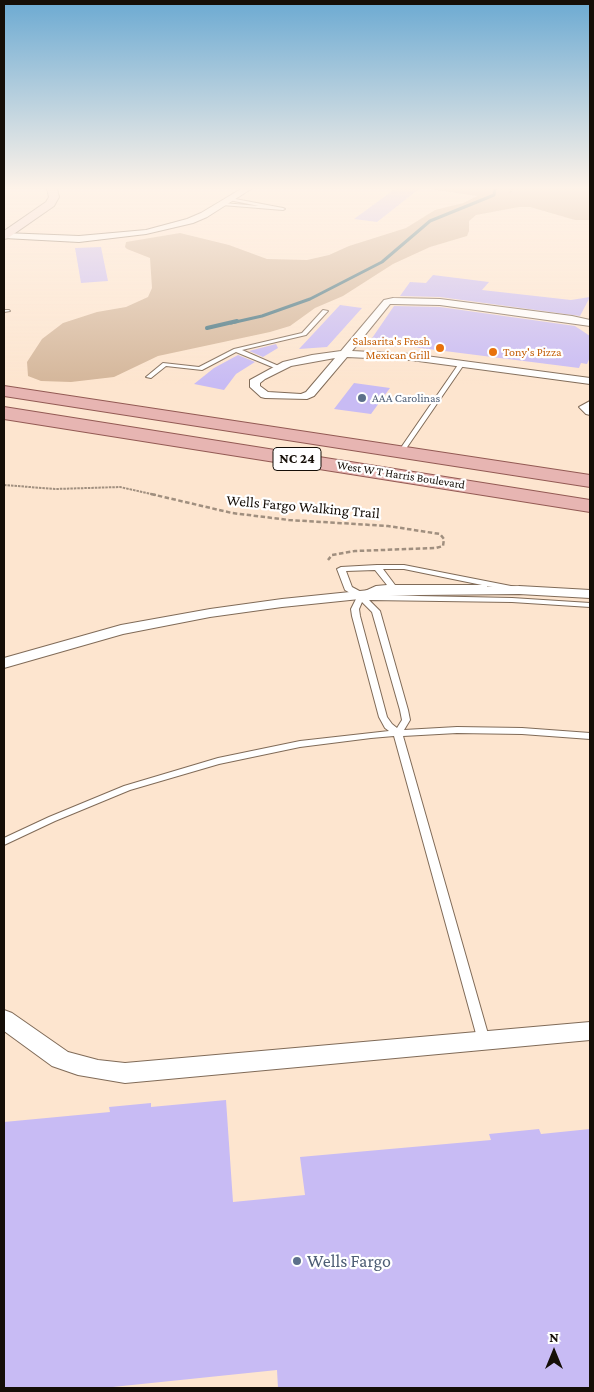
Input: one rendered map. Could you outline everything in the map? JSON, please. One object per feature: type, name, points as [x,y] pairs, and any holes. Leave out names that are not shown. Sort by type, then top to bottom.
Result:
[{"type":"main road","name":"West W T Harris Boulevard","points":[[4,391],[590,481]]},
{"type":"main road","name":"West W T Harris Boulevard","points":[[4,413],[590,506]]},
{"type":"street","points":[[590,318],[572,318],[440,302],[387,302],[344,354],[310,394],[303,397],[265,395],[255,387],[254,382],[260,376],[279,368],[305,360],[344,354],[395,355],[590,380]]},
{"type":"street","points":[[572,318],[590,323]]},
{"type":"street","points":[[590,404],[585,407],[590,412]]},
{"type":"street","points":[[4,663],[121,630],[182,618],[282,603],[388,592],[519,590],[586,594]]},
{"type":"street","points":[[4,1019],[60,1059],[98,1070],[125,1073],[590,1031]]},
{"type":"lane","points":[[149,377],[165,364],[200,369],[236,350],[304,334],[325,311]]},
{"type":"lane","points":[[236,350],[279,368]]},
{"type":"lane","points":[[401,452],[462,363]]},
{"type":"lane","points":[[377,567],[393,587]]},
{"type":"lane","points":[[398,733],[406,720],[376,611],[361,596],[348,588],[341,569],[404,567],[519,590]]},
{"type":"lane","points":[[484,1041],[398,733],[384,721],[355,612],[361,596],[379,588],[463,586],[519,590]]},
{"type":"lane","points":[[361,596],[391,600],[504,600],[590,605]]},
{"type":"lane","points":[[4,842],[103,798],[190,769],[247,754],[300,744],[398,733],[490,730],[590,736]]},
{"type":"path","name":"Wells Fargo Walking Trail","points":[[4,486],[55,489],[120,487],[232,513],[289,520],[388,526],[440,534],[444,539],[443,546],[436,548],[355,551],[328,556],[328,560]]},
{"type":"shaded area","points":[[140,254],[253,254],[267,259],[307,260],[329,255],[415,254],[393,264],[343,296],[315,308],[290,326],[158,356],[114,377],[71,382],[41,381],[28,376],[27,362],[42,339],[63,323],[97,312],[126,307],[148,297],[152,288],[150,258]]},
{"type":"building","points":[[76,254],[102,254],[108,281],[81,283]]},
{"type":"building","points":[[433,275],[489,282],[482,290],[571,300],[590,297],[580,316],[440,297],[400,296],[410,282],[426,283]]},
{"type":"building","points":[[340,305],[362,308],[327,347],[299,349]]},
{"type":"building","points":[[394,306],[440,307],[575,326],[590,336],[590,357],[587,364],[581,363],[579,368],[397,345],[395,347],[368,344]]},
{"type":"building","points":[[276,344],[278,348],[263,357],[249,351]]},
{"type":"building","points":[[238,355],[255,362],[236,374],[224,390],[194,384],[214,368]]},
{"type":"building","name":"AAA Carolinas","points":[[354,383],[390,388],[371,414],[334,409]]},
{"type":"building","name":"Wells Fargo","points":[[226,1100],[233,1202],[305,1195],[300,1157],[491,1140],[489,1134],[539,1129],[541,1134],[590,1129],[590,1388],[278,1388],[277,1370],[103,1388],[4,1388],[4,1122],[110,1112],[109,1107],[151,1103],[151,1107]]},
{"type":"waterway","points":[[231,323],[262,316],[310,299],[382,262],[391,254]]},
{"type":"waterway","points":[[207,328],[237,321]]},
{"type":"place","name":"Salsarita's Fresh Mexican Grill","points":[[440,348]]},
{"type":"place","name":"Tony's Pizza","points":[[493,352]]},
{"type":"place","name":"AAA Carolinas","points":[[362,398]]},
{"type":"place","name":"Wells Fargo","points":[[297,1261]]}]
